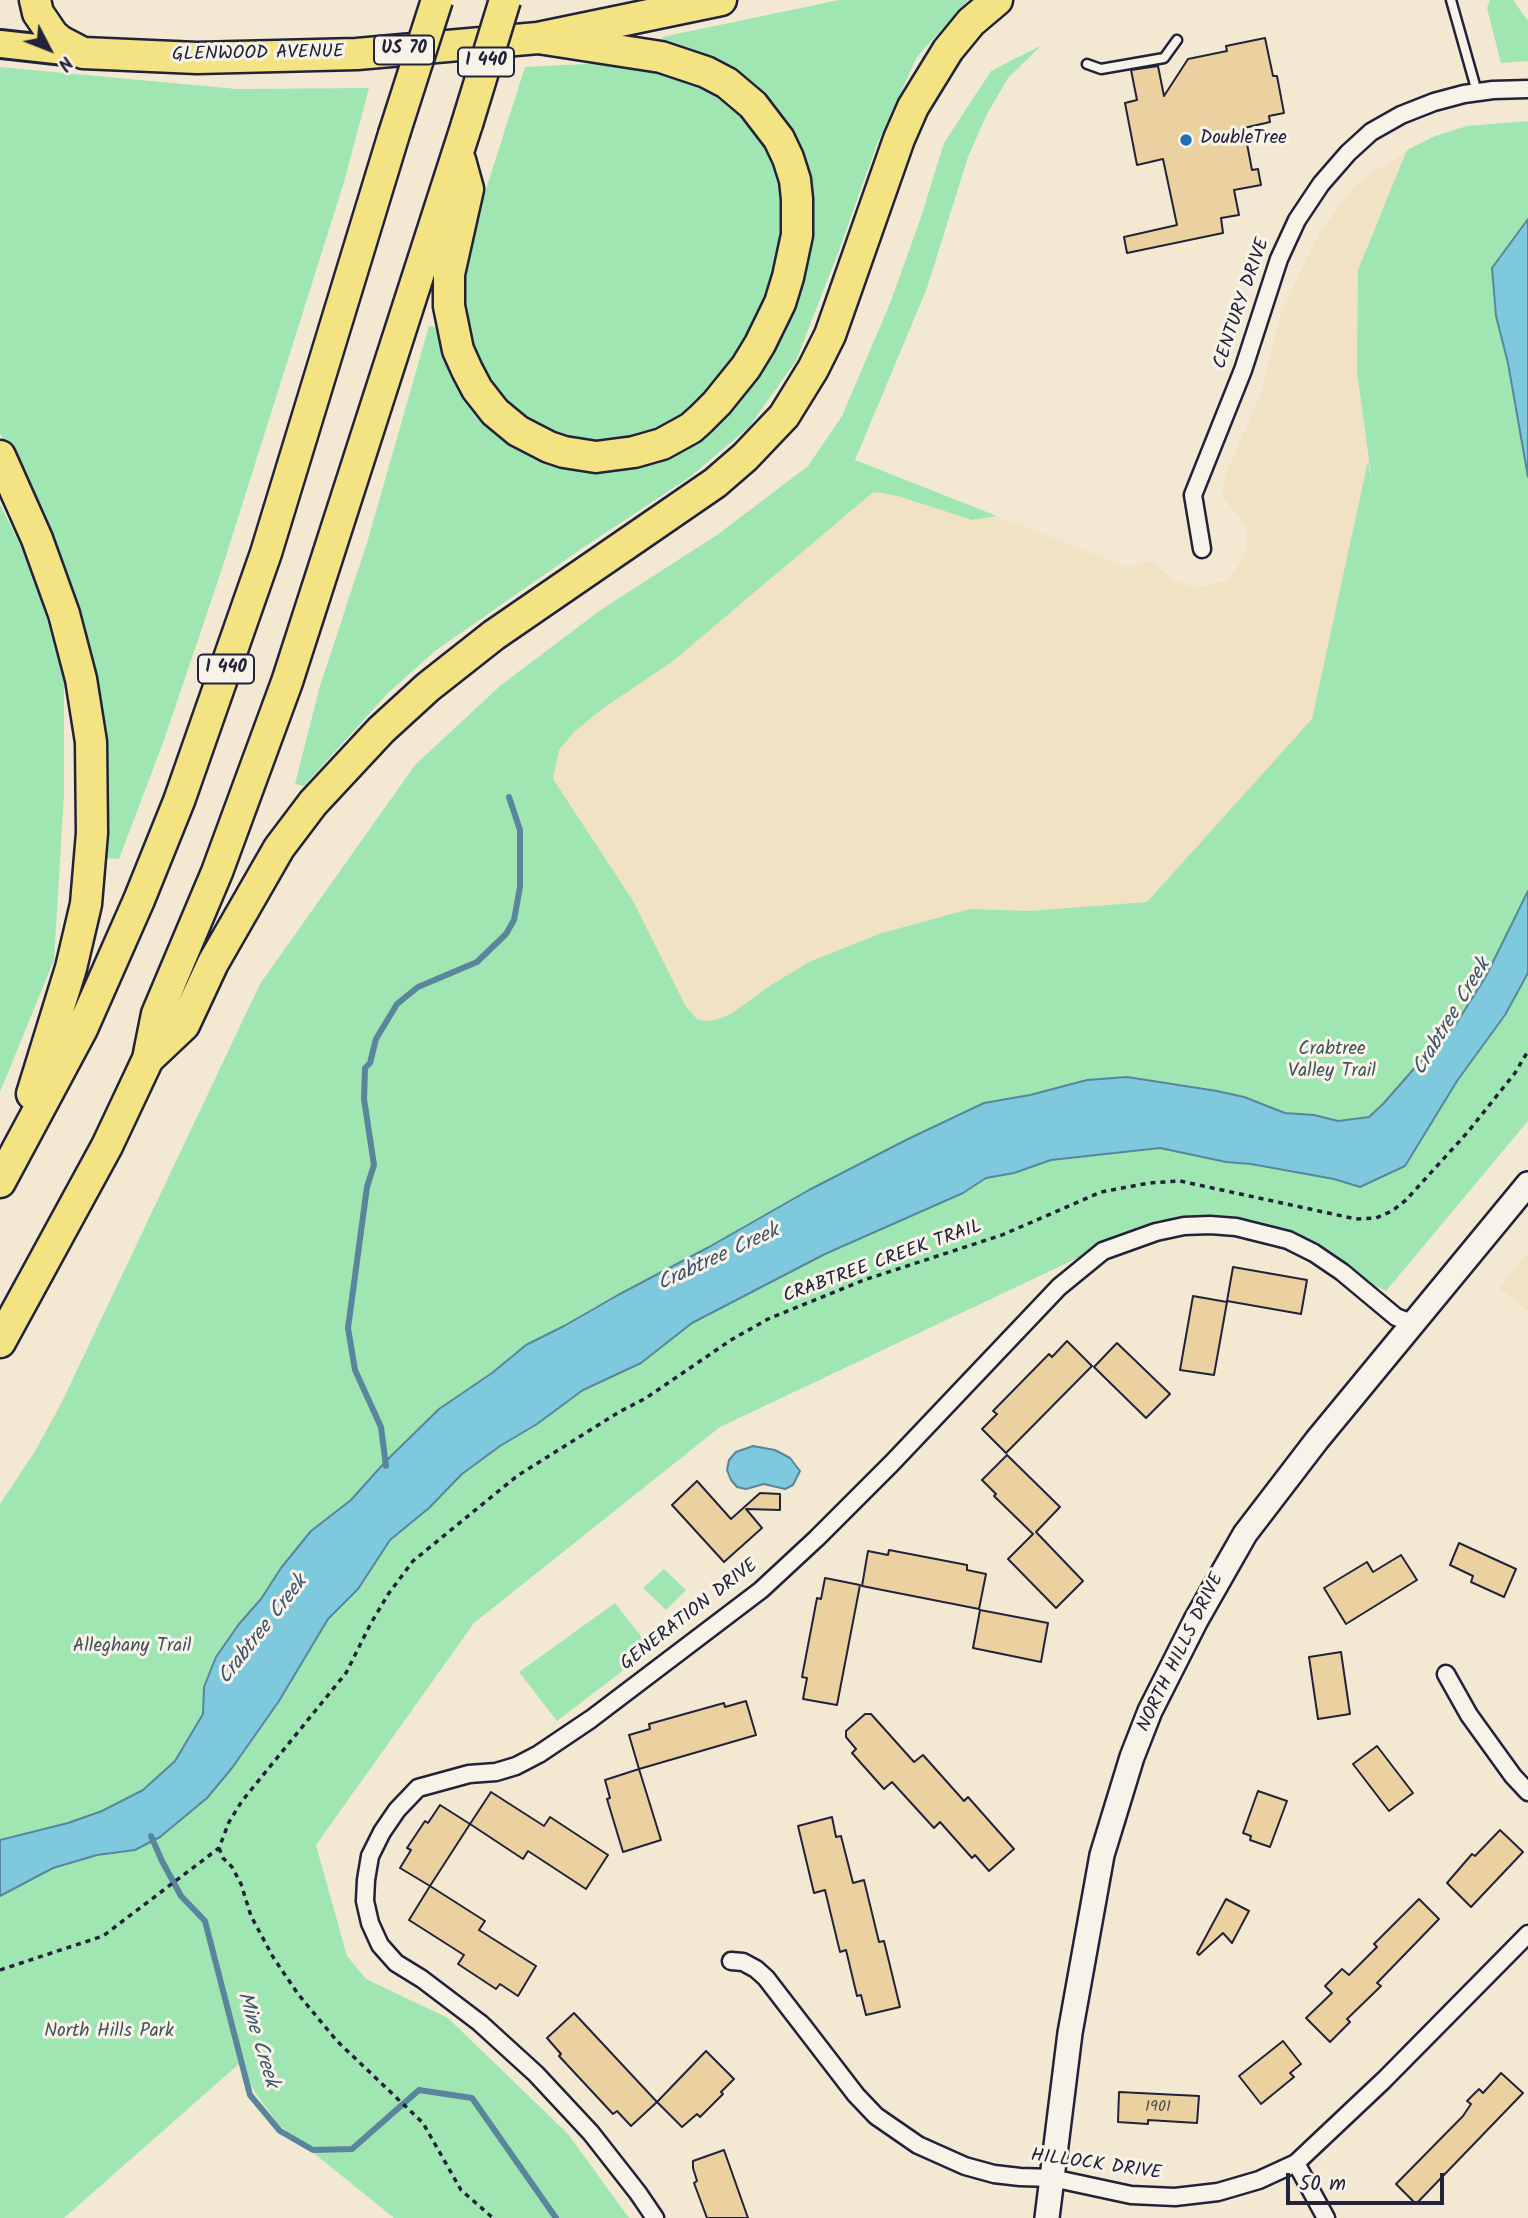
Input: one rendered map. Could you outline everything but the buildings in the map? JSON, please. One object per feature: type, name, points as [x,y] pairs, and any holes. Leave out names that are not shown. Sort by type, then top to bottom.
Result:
[{"type":"highway","points":[[34,0],[38,13],[53,35],[83,53]]},
{"type":"highway","name":"I 440","points":[[6,1170],[82,1029],[179,801],[266,553],[437,0]]},
{"type":"highway","name":"I 440","points":[[0,1342],[95,1168],[148,1059],[157,1014],[216,872],[287,682],[459,155],[505,0]]},
{"type":"highway","name":"GLENWOOD AVENUE","points":[[83,53],[197,58],[307,57],[538,38],[721,0]]},
{"type":"highway","points":[[148,1059],[184,1026],[213,963],[279,848],[320,794],[381,730],[438,678],[494,635],[715,483],[745,457],[784,416],[830,335],[899,139],[913,107],[948,50],[971,22],[997,0]]},
{"type":"highway","points":[[459,155],[468,189],[449,274],[449,306],[458,350],[477,389],[495,412],[518,431],[548,447],[596,457],[615,456],[655,446],[677,437],[701,419],[746,366],[771,322],[784,290],[794,253],[798,218],[795,180],[788,158],[779,139],[753,105],[727,83],[706,72],[661,57],[538,38]]},
{"type":"highway","points":[[0,456],[37,539],[64,614],[81,679],[91,742],[92,788],[92,833],[86,904],[71,968],[6,1170]]},
{"type":"main road","name":"GLENWOOD AVENUE","points":[[0,44],[83,53]]},
{"type":"main road","name":"NORTH HILLS DRIVE","points":[[1047,2218],[1070,2033],[1102,1855],[1116,1806],[1150,1711],[1196,1620],[1245,1534],[1317,1440],[1528,1184]]},
{"type":"street","name":"CENTURY DRIVE","points":[[1202,549],[1193,495],[1243,370],[1279,259],[1297,220],[1321,184],[1371,132],[1401,115],[1423,106],[1477,92],[1528,89]]},
{"type":"street","name":"GENERATION DRIVE","points":[[655,2218],[591,2133],[536,2074],[470,2015],[396,1963],[380,1945],[370,1923],[365,1901],[366,1880],[370,1856],[397,1810],[418,1788],[469,1774],[496,1772],[516,1766],[539,1754],[591,1719],[761,1590],[892,1463],[1059,1287],[1102,1251],[1156,1232],[1184,1226],[1210,1225],[1288,1240],[1314,1252],[1396,1317],[1414,1324]]},
{"type":"street","points":[[1446,1674],[1469,1714],[1513,1776],[1528,1792]]},
{"type":"street","name":"HILLOCK DRIVE","points":[[731,1961],[743,1962],[766,1978],[856,2095],[876,2116],[918,2145],[965,2166],[994,2174],[1052,2178],[1131,2195],[1175,2197],[1232,2188],[1259,2180],[1296,2163],[1384,2080],[1528,1934]]},
{"type":"street","points":[[1296,2163],[1326,2218]]},
{"type":"lane","points":[[1451,0],[1477,92]]},
{"type":"lane","points":[[1087,64],[1101,69],[1164,58],[1177,40]]},
{"type":"path","name":"CRABTREE CREEK TRAIL","points":[[219,1848],[229,1822],[242,1801],[346,1673],[371,1623],[413,1560],[517,1476],[646,1398],[731,1340],[768,1319],[864,1280],[1002,1235],[1101,1192],[1149,1183],[1180,1181],[1356,1219],[1376,1218],[1392,1212],[1406,1200],[1467,1133],[1515,1073],[1528,1051]]},
{"type":"path","points":[[0,1970],[103,1936],[219,1848],[241,1884],[251,1916],[298,1994],[337,2041],[423,2123],[461,2190],[493,2218]]},
{"type":"shaded area","points":[[1407,151],[1357,372],[1384,579],[1268,859],[573,1187],[603,1341],[297,1617],[51,1420],[309,949],[855,461],[1129,568],[1151,561],[1173,580],[1197,588],[1229,580],[1245,555],[1247,531],[1238,515],[1222,497],[1225,476],[1262,390],[1282,311],[1319,233],[1357,183]]},
{"type":"shaded area","points":[[1528,1252],[1528,1311],[1499,1288]]},
{"type":"green space","points":[[839,0],[968,0],[917,57],[877,144],[796,361],[748,428],[690,477],[435,651],[387,694],[304,786],[295,784],[320,686],[367,543],[429,326],[435,327],[460,391],[495,434],[567,468],[638,468],[695,438],[804,270],[811,182],[788,123],[724,68],[668,46],[662,37]]},
{"type":"green space","points":[[1490,0],[1513,0],[1528,21],[1528,61],[1501,63],[1487,8]]},
{"type":"green space","points":[[1042,45],[1008,78],[986,116],[968,157],[927,288],[855,460],[997,516],[972,520],[898,496],[872,493],[673,661],[602,709],[574,732],[559,750],[553,779],[633,901],[686,1007],[697,1019],[704,1021],[731,1014],[811,961],[882,933],[970,909],[1029,911],[1147,902],[1312,719],[1368,461],[1372,483],[1357,372],[1358,270],[1407,150],[1435,136],[1467,126],[1528,121],[1528,1121],[1386,1291],[1301,1251],[1242,1230],[1158,1220],[720,1427],[474,1623],[316,1845],[347,1956],[366,1979],[448,2018],[568,2134],[629,2218],[394,2218],[279,2125],[256,2094],[239,2064],[64,2218],[0,2218],[0,1504],[35,1451],[60,1406],[260,984],[415,765],[501,685],[602,609],[717,535],[808,466],[842,416],[891,301],[944,143],[991,71]],"holes":[[[596,1306],[603,1340],[348,1550],[302,1623],[266,1590],[311,1531],[351,1500],[386,1461],[526,1345]]]},
{"type":"green space","points":[[625,62],[699,79],[740,108],[768,140],[784,178],[788,228],[776,284],[748,346],[689,415],[659,433],[611,444],[559,437],[519,416],[495,394],[476,361],[460,301],[465,255],[525,67]]},
{"type":"green space","points":[[0,67],[237,89],[369,88],[344,182],[220,575],[164,740],[119,859],[105,858],[105,761],[43,527],[0,433]]},
{"type":"green space","points":[[0,504],[30,565],[64,676],[64,795],[54,960],[0,1092]]},
{"type":"green space","points":[[664,1569],[686,1590],[666,1610],[643,1588]]},
{"type":"green space","points":[[615,1603],[651,1649],[557,1721],[519,1672]]},
{"type":"water","points":[[1528,219],[1528,477],[1508,363],[1496,316],[1492,268]]},
{"type":"water","name":"Crabtree Creek","points":[[1528,891],[1528,973],[1505,1015],[1457,1081],[1405,1166],[1360,1187],[1334,1179],[1226,1162],[1160,1148],[1051,1160],[1014,1173],[986,1178],[963,1193],[825,1254],[692,1323],[641,1363],[583,1390],[537,1424],[500,1446],[462,1474],[429,1508],[390,1540],[358,1589],[328,1619],[279,1701],[232,1768],[207,1798],[160,1837],[135,1850],[97,1855],[53,1868],[0,1896],[0,1840],[68,1823],[102,1811],[143,1790],[175,1761],[203,1714],[204,1687],[216,1657],[311,1531],[351,1500],[439,1409],[492,1373],[526,1345],[809,1190],[984,1103],[1030,1095],[1087,1080],[1127,1077],[1244,1097],[1285,1113],[1314,1115],[1338,1121],[1369,1117],[1456,1024],[1486,976]]},
{"type":"water","points":[[753,1446],[775,1450],[790,1458],[800,1471],[793,1485],[785,1489],[764,1484],[746,1489],[737,1487],[727,1470],[729,1460],[736,1452]]},
{"type":"waterway","points":[[386,1466],[381,1427],[355,1370],[348,1328],[367,1187],[374,1165],[364,1099],[365,1068],[370,1063],[376,1039],[397,1004],[418,987],[477,962],[506,934],[514,920],[520,887],[520,830],[509,797]]},
{"type":"waterway","name":"Mine Creek","points":[[151,1836],[181,1896],[205,1921],[250,2095],[280,2131],[313,2150],[352,2149],[419,2090],[472,2098],[556,2218]]},
{"type":"place","name":"DoubleTree","points":[[1186,140]]},
{"type":"park label","name":"Crabtree Valley Trail","points":[[1332,1062]]},
{"type":"park label","name":"Alleghany Trail","points":[[132,1648]]},
{"type":"park label","name":"North Hills Park","points":[[109,2033]]}]
